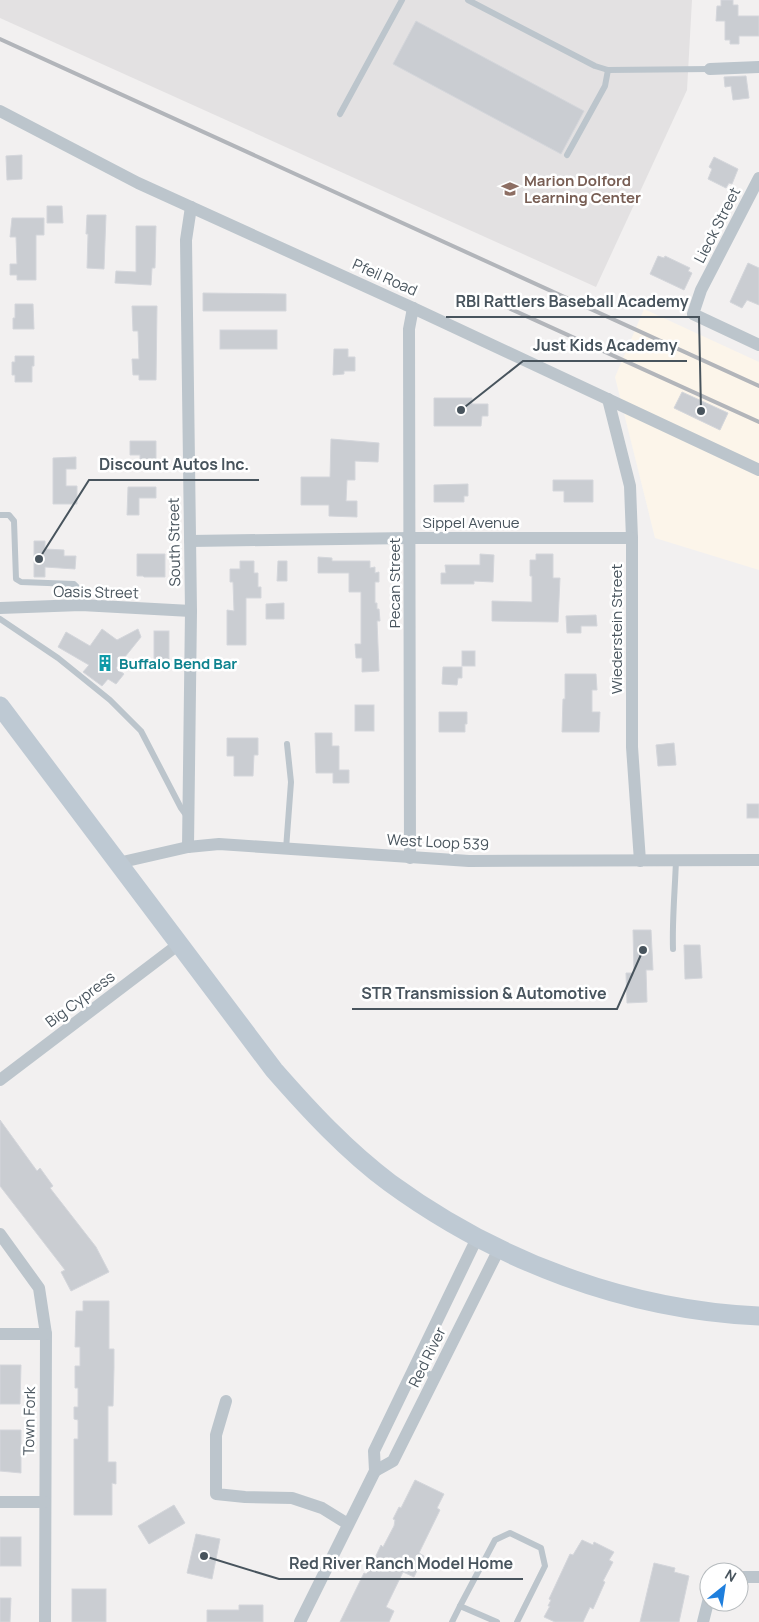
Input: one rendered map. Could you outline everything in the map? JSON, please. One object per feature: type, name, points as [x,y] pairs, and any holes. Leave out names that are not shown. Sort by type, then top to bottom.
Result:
[{"type":"main road","points":[[0,706],[274,1070],[342,1142],[389,1182],[430,1210],[477,1238],[559,1275],[646,1301],[727,1314],[759,1316]]},
{"type":"street","points":[[710,68],[759,67]]},
{"type":"street","name":"Pfeil Road","points":[[0,111],[130,179],[414,308],[759,470]]},
{"type":"street","name":"Lieck Street","points":[[759,178],[701,290],[693,314],[759,345]]},
{"type":"street","name":"South Street","points":[[188,847],[192,611],[186,240],[192,207]]},
{"type":"street","name":"Pecan Street","points":[[410,858],[409,329],[414,308]]},
{"type":"street","name":"Wiederstein Street","points":[[608,399],[630,486],[632,538],[632,747],[640,861]]},
{"type":"street","name":"Sippel Avenue","points":[[190,541],[410,538],[632,538]]},
{"type":"street","name":"Oasis Street","points":[[0,608],[81,606],[192,611]]},
{"type":"street","name":"West Loop 539","points":[[118,863],[188,847],[219,844],[469,861],[759,860]]},
{"type":"street","name":"Big Cypress","points":[[0,1080],[179,944]]},
{"type":"street","name":"Town Fork","points":[[0,1234],[40,1288],[46,1334],[45,1622]]},
{"type":"street","name":"Red River","points":[[300,1622],[375,1471],[374,1451],[477,1238]]},
{"type":"street","name":"Red River","points":[[375,1471],[393,1462],[499,1249]]},
{"type":"street","points":[[0,1334],[46,1334]]},
{"type":"street","points":[[226,1401],[216,1435],[216,1494],[292,1498],[322,1508],[348,1524]]},
{"type":"street","points":[[0,1502],[45,1502]]},
{"type":"lane","points":[[340,114],[402,0]]},
{"type":"lane","points":[[468,0],[595,66],[608,70],[710,68]]},
{"type":"lane","points":[[567,155],[605,86],[608,70]]},
{"type":"lane","points":[[0,515],[9,515],[14,521],[16,579],[20,582],[74,584],[79,589],[81,606]]},
{"type":"lane","points":[[0,619],[58,658],[110,700],[141,731],[181,808],[189,819]]},
{"type":"lane","points":[[286,849],[291,782],[287,744]]},
{"type":"lane","points":[[674,949],[672,925],[675,910],[676,860]]},
{"type":"lane","points":[[414,1366],[435,1377]]},
{"type":"lane","points":[[452,1622],[495,1540],[510,1532],[542,1548],[545,1566],[517,1622]]},
{"type":"lane","points":[[460,1606],[496,1622]]},
{"type":"shaded area","name":"Marion Dolford Learning Center","points":[[0,0],[692,0],[687,90],[596,287],[0,18]]},
{"type":"shaded area","points":[[644,309],[759,362],[759,570],[655,538],[615,377]]},
{"type":"building","points":[[721,0],[733,0],[733,5],[738,5],[738,16],[759,16],[759,36],[739,36],[739,44],[730,44],[730,40],[725,40],[725,21],[716,21],[717,6],[721,6]]},
{"type":"building","points":[[416,21],[584,111],[561,154],[393,64]]},
{"type":"building","points":[[746,76],[749,98],[733,100],[731,86],[725,87],[724,77]]},
{"type":"building","points":[[22,155],[22,179],[7,180],[6,156]]},
{"type":"building","points":[[714,157],[738,169],[732,184],[729,183],[726,188],[708,179],[712,169],[709,167]]},
{"type":"building","points":[[47,206],[62,206],[63,223],[47,223]]},
{"type":"building","points":[[87,215],[106,215],[104,269],[87,268]]},
{"type":"building","points":[[12,218],[44,218],[44,235],[36,235],[36,280],[17,280],[17,275],[10,275],[10,264],[17,264],[16,237],[10,237]]},
{"type":"building","points":[[136,226],[156,226],[155,268],[152,268],[151,285],[115,283],[116,271],[136,272]]},
{"type":"building","points":[[658,256],[664,258],[665,256],[690,268],[688,271],[692,273],[684,290],[650,274]]},
{"type":"building","points":[[748,263],[759,268],[759,305],[747,300],[742,308],[730,302]]},
{"type":"building","points":[[203,293],[286,294],[286,311],[203,311]]},
{"type":"building","points":[[15,304],[33,304],[34,329],[13,329]]},
{"type":"building","points":[[132,306],[157,306],[156,380],[139,380],[139,375],[133,375],[132,359],[139,359],[138,331],[133,331]]},
{"type":"building","points":[[220,330],[277,330],[277,349],[220,349]]},
{"type":"building","points":[[334,349],[348,349],[348,357],[355,357],[355,371],[344,371],[344,374],[333,375]]},
{"type":"building","points":[[15,356],[34,356],[32,382],[15,382],[15,375],[12,375],[12,362],[15,362]]},
{"type":"building","points":[[682,392],[728,413],[720,430],[674,408]]},
{"type":"building","points":[[434,398],[472,398],[472,404],[488,404],[488,416],[482,416],[481,426],[434,426]]},
{"type":"building","points":[[331,439],[379,443],[378,462],[355,461],[355,480],[347,480],[346,501],[357,501],[357,517],[329,516],[329,505],[301,505],[301,477],[330,477]]},
{"type":"building","points":[[130,441],[156,441],[156,468],[140,468],[140,455],[130,455]]},
{"type":"building","points":[[76,457],[76,469],[66,469],[66,486],[77,486],[77,504],[53,504],[53,458]]},
{"type":"building","points":[[553,480],[593,480],[593,502],[564,502],[564,491],[553,491]]},
{"type":"building","points":[[468,484],[468,496],[464,496],[464,502],[434,502],[434,485]]},
{"type":"building","points":[[128,487],[156,487],[156,498],[139,498],[139,515],[127,515]]},
{"type":"building","points":[[34,541],[45,541],[45,549],[64,550],[64,556],[76,556],[75,569],[45,567],[45,577],[34,577]]},
{"type":"building","points":[[137,554],[165,554],[165,577],[137,576]]},
{"type":"building","points":[[480,554],[494,555],[493,582],[474,581],[474,584],[441,584],[441,573],[446,573],[445,565],[480,565]]},
{"type":"building","points":[[536,554],[553,554],[553,578],[560,578],[558,622],[492,621],[492,601],[532,602],[530,560],[536,560]]},
{"type":"building","points":[[318,557],[332,558],[332,561],[370,561],[370,568],[375,567],[375,573],[379,572],[379,582],[375,582],[375,603],[377,603],[377,609],[379,609],[380,621],[377,621],[379,671],[362,672],[362,658],[356,658],[355,644],[361,644],[361,592],[349,592],[349,573],[318,573]]},
{"type":"building","points":[[240,561],[254,561],[254,573],[258,573],[258,587],[261,587],[261,598],[246,598],[246,645],[227,645],[227,610],[234,611],[233,582],[230,582],[230,569],[240,569]]},
{"type":"building","points":[[278,561],[287,561],[287,581],[277,581]]},
{"type":"building","points":[[284,603],[284,619],[266,619],[266,604]]},
{"type":"building","points":[[596,615],[597,626],[581,626],[581,633],[567,633],[566,616]]},
{"type":"building","points":[[102,629],[117,640],[138,629],[141,637],[116,668],[124,674],[116,684],[108,679],[102,686],[83,672],[89,665],[58,647],[66,632],[90,646]]},
{"type":"building","points":[[154,631],[169,631],[169,663],[154,663]]},
{"type":"building","points":[[462,651],[475,651],[475,666],[462,666]]},
{"type":"building","points":[[443,667],[462,667],[462,678],[458,678],[457,685],[442,684]]},
{"type":"building","points":[[565,674],[596,674],[597,690],[592,690],[592,712],[600,712],[599,732],[562,732]]},
{"type":"building","points":[[355,705],[374,705],[374,731],[355,731]]},
{"type":"building","points":[[439,712],[467,712],[465,732],[439,732]]},
{"type":"building","points":[[315,733],[332,733],[332,746],[339,746],[339,770],[349,770],[349,783],[333,783],[333,773],[316,773]]},
{"type":"building","points":[[227,738],[258,738],[258,755],[254,755],[253,776],[234,776],[234,756],[227,756]]},
{"type":"building","points":[[674,743],[676,765],[658,766],[656,745]]},
{"type":"building","points":[[747,804],[759,804],[759,818],[747,818]]},
{"type":"building","points":[[633,930],[651,930],[653,970],[646,970],[647,1002],[627,1003],[626,973],[634,973]]},
{"type":"building","points":[[684,945],[700,945],[702,978],[685,979]]},
{"type":"building","points":[[0,1120],[37,1171],[40,1168],[53,1186],[50,1188],[96,1247],[109,1272],[71,1291],[61,1272],[65,1270],[0,1186]]},
{"type":"building","points":[[83,1301],[109,1301],[109,1349],[114,1349],[114,1367],[113,1406],[108,1406],[108,1462],[116,1462],[116,1484],[112,1483],[112,1515],[74,1515],[74,1439],[78,1439],[78,1420],[74,1419],[74,1407],[78,1407],[78,1388],[75,1388],[75,1366],[80,1366],[80,1347],[75,1347],[76,1311],[83,1311]]},
{"type":"building","points":[[0,1365],[21,1365],[20,1404],[0,1404]]},
{"type":"building","points":[[0,1430],[21,1430],[21,1473],[0,1471]]},
{"type":"building","points":[[415,1480],[444,1494],[437,1508],[440,1510],[419,1553],[424,1556],[414,1577],[403,1572],[386,1607],[394,1611],[389,1622],[340,1622],[364,1573],[366,1574],[369,1571],[381,1545],[383,1547],[394,1526],[395,1520],[393,1519],[399,1507],[401,1508]]},
{"type":"building","points":[[174,1505],[185,1523],[149,1544],[138,1526]]},
{"type":"building","points":[[196,1534],[220,1539],[212,1579],[187,1573]]},
{"type":"building","points":[[0,1537],[21,1537],[21,1566],[0,1566]]},
{"type":"building","points":[[582,1540],[593,1545],[594,1542],[614,1552],[609,1560],[613,1562],[603,1581],[605,1582],[593,1609],[590,1607],[583,1622],[555,1622],[544,1617],[550,1606],[548,1606],[551,1600],[549,1599],[570,1554],[573,1555]]},
{"type":"building","points":[[654,1563],[675,1568],[674,1572],[689,1576],[679,1622],[640,1622]]},
{"type":"building","points":[[72,1589],[106,1589],[106,1622],[72,1622]]},
{"type":"building","points":[[0,1598],[11,1598],[10,1622],[0,1622]]},
{"type":"building","points":[[239,1605],[263,1605],[263,1622],[207,1622],[207,1610],[239,1610]]},
{"type":"railway","points":[[0,39],[759,386]]},
{"type":"railway","points":[[491,300],[759,422]]},
{"type":"place","name":"Marion Dolford Learning Center","points":[[510,189]]},
{"type":"place","name":"Just Kids Academy","points":[[461,410]]},
{"type":"place","name":"RBI Rattlers Baseball Academy","points":[[701,411]]},
{"type":"place","name":"Discount Autos Inc.","points":[[39,559]]},
{"type":"place","name":"Buffalo Bend Bar","points":[[105,663]]},
{"type":"place","name":"STR Transmission & Automotive","points":[[643,950]]},
{"type":"place","name":"Red River Ranch Model Home","points":[[204,1556]]}]
